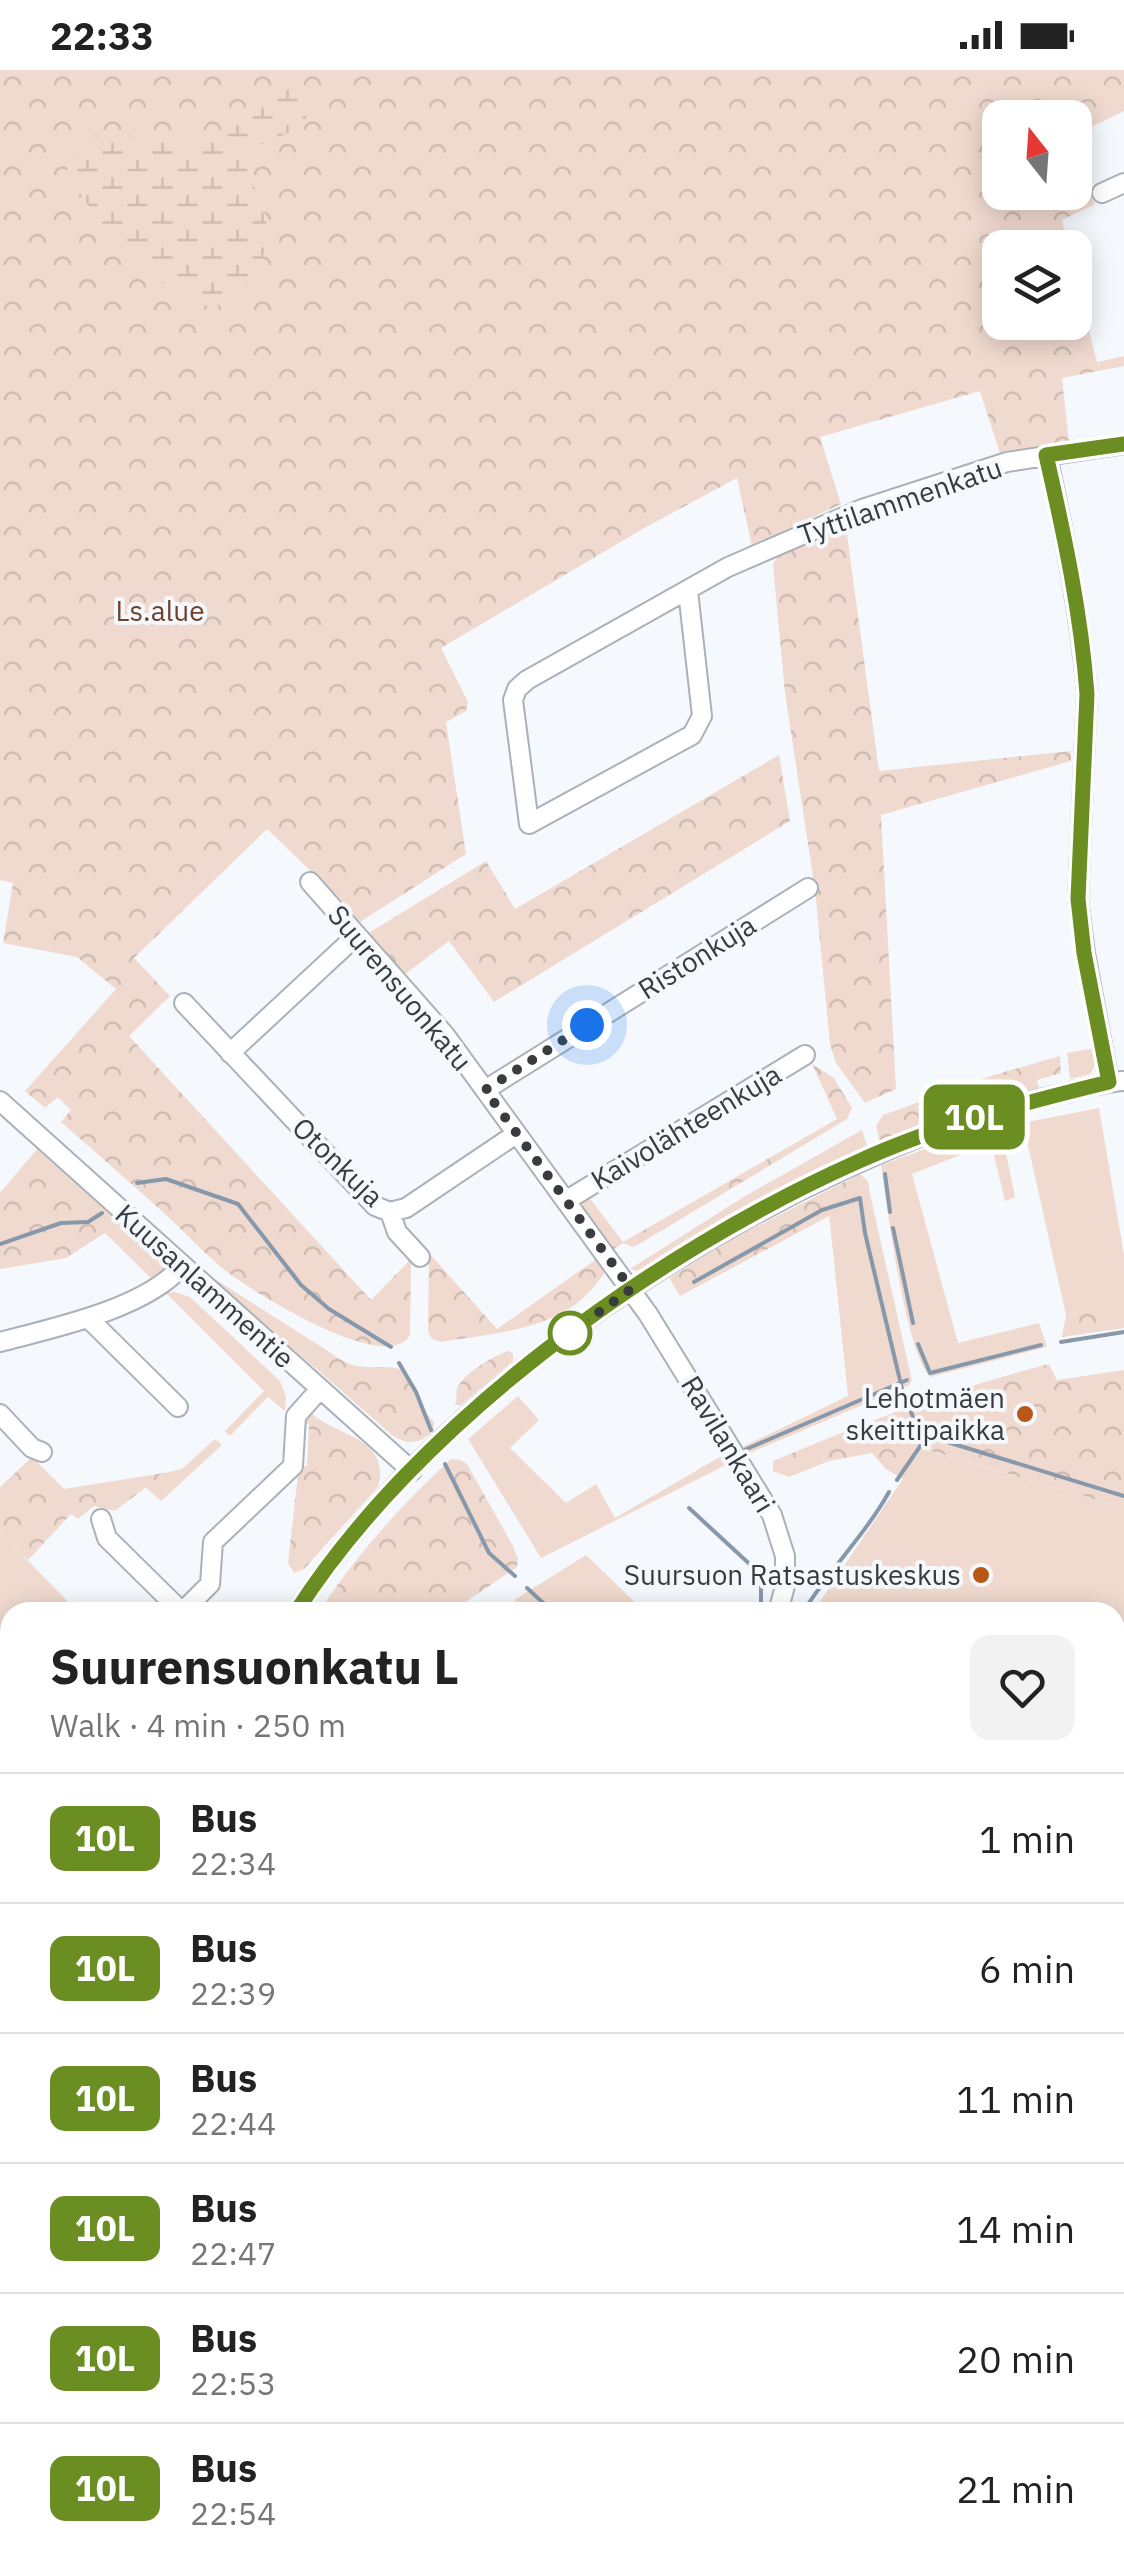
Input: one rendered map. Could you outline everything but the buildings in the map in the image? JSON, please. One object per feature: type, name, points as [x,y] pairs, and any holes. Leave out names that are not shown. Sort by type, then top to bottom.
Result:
[{"type":"street","points":[[1102,194],[1124,184]]},
{"type":"street","name":"Tyttilammenkatu","points":[[688,591],[702,716],[698,728],[692,735],[529,824],[513,700],[517,688],[527,680],[728,567],[862,509],[964,474],[1046,455],[1124,444]]},
{"type":"street","points":[[304,1602],[341,1552],[412,1471],[508,1382],[631,1289],[740,1223],[857,1161],[965,1119],[1117,1082],[1084,953],[1078,899],[1087,694],[1072,573],[1046,455]]},
{"type":"street","name":"Suurensuonkatu","points":[[310,882],[445,1035],[631,1289]]},
{"type":"street","name":"Ristonkuja","points":[[485,1090],[808,888]]},
{"type":"street","points":[[230,1053],[357,935]]},
{"type":"street","name":"Otonkuja","points":[[184,1003],[375,1206],[390,1212],[406,1208],[516,1134]]},
{"type":"street","name":"Kaivolähteenkuja","points":[[567,1200],[806,1055]]},
{"type":"street","name":"Kuusanlammentie","points":[[0,1101],[412,1471]]},
{"type":"street","points":[[390,1212],[397,1232],[420,1257]]},
{"type":"street","points":[[0,1342],[89,1319],[166,1281],[182,1266]]},
{"type":"street","name":"Ravilankaari","points":[[631,1289],[772,1515],[785,1556],[781,1602]]},
{"type":"street","points":[[89,1319],[178,1407]]},
{"type":"street","points":[[192,1602],[210,1584],[213,1542],[293,1466],[296,1416],[320,1390]]},
{"type":"street","points":[[0,1414],[32,1448],[42,1452]]},
{"type":"street","points":[[100,1519],[107,1538],[172,1602]]},
{"type":"green space","name":"Ls.alue","points":[[0,70],[1124,70],[1124,111],[1092,127],[1092,100],[982,100],[982,210],[1083,210],[1062,220],[1064,230],[982,230],[982,340],[1091,340],[1097,362],[1124,356],[1124,366],[1062,378],[1069,442],[1000,454],[980,391],[820,437],[841,504],[752,546],[737,478],[646,527],[441,648],[468,702],[466,711],[446,722],[466,854],[360,922],[267,829],[134,958],[170,996],[129,1036],[371,1300],[411,1259],[410,1334],[398,1345],[379,1346],[328,1330],[240,1281],[61,1122],[71,1110],[58,1097],[45,1108],[25,1091],[116,989],[77,957],[3,943],[13,883],[0,880]]},
{"type":"green space","points":[[293,84],[301,88],[306,121],[260,145],[248,157],[246,165],[264,213],[266,246],[250,280],[230,301],[210,306],[187,299],[162,283],[113,236],[67,170],[74,150],[86,139],[120,135],[194,143],[221,132],[266,95]]},
{"type":"green space","points":[[846,527],[879,771],[1071,751],[1071,761],[881,815],[896,1089],[865,1103],[836,1063],[830,1044],[815,890],[785,693],[773,565],[778,555]]},
{"type":"green space","points":[[779,755],[790,821],[494,1002],[449,941],[404,975],[367,934],[486,861],[515,909]]},
{"type":"green space","points":[[1095,1048],[1090,1074],[1070,1079],[1067,1053]]},
{"type":"green space","points":[[1060,1056],[1061,1073],[1037,1080],[1039,1088],[880,1143],[876,1126],[883,1115]]},
{"type":"green space","points":[[812,1064],[834,1078],[852,1108],[847,1119],[641,1243],[633,1247],[623,1243],[611,1251],[579,1203],[589,1197],[623,1242],[837,1119]]},
{"type":"green space","points":[[1099,1108],[1124,1255],[1124,1306],[1066,1315],[1023,1123]]},
{"type":"green space","points":[[994,1128],[1004,1143],[1015,1197],[1005,1201],[991,1143],[912,1174],[958,1343],[1039,1323],[1047,1347],[930,1377],[921,1362],[905,1309],[881,1165],[980,1129]]},
{"type":"green space","points":[[862,1130],[868,1149],[756,1206],[642,1272],[630,1269],[745,1196]]},
{"type":"green space","points":[[37,1149],[168,1267],[167,1274],[154,1281],[105,1233],[66,1258],[0,1269],[0,1193]]},
{"type":"green space","points":[[860,1174],[868,1181],[870,1194],[680,1296],[669,1278],[734,1238]]},
{"type":"green space","points":[[870,1194],[912,1381],[745,1455],[740,1448],[848,1396],[829,1214]]},
{"type":"green space","points":[[429,1253],[497,1329],[598,1258],[606,1270],[591,1290],[554,1317],[511,1330],[441,1342],[432,1339],[428,1332]]},
{"type":"green space","points":[[217,1280],[334,1355],[320,1372]]},
{"type":"green space","points":[[166,1293],[190,1297],[280,1381],[286,1396],[285,1411],[268,1397],[230,1436],[225,1431],[264,1391]]},
{"type":"green space","points":[[1124,1306],[1124,1328],[1062,1337],[1066,1315]]},
{"type":"green space","points":[[509,1351],[513,1361],[461,1405],[455,1405],[457,1389],[465,1378],[488,1360]]},
{"type":"green space","points":[[334,1355],[353,1365],[405,1371],[420,1406],[434,1422],[434,1431],[415,1442],[393,1436],[320,1372]]},
{"type":"green space","points":[[1049,1364],[1057,1380],[1124,1370],[1124,1508],[924,1449],[903,1479],[886,1469],[872,1453],[829,1461],[789,1477],[773,1471],[773,1461],[875,1420]]},
{"type":"green space","points":[[518,1396],[539,1420],[510,1448],[566,1503],[596,1484],[615,1518],[723,1455],[728,1464],[541,1558],[468,1439]]},
{"type":"green space","points":[[312,1414],[370,1448],[380,1471],[378,1487],[304,1569],[294,1573],[288,1563],[299,1466],[307,1466],[309,1424],[304,1423]]},
{"type":"green space","points":[[215,1439],[222,1445],[161,1501],[145,1487],[164,1473],[182,1469]]},
{"type":"green space","name":"Suursuon Ratsastuskeskus","points":[[923,1449],[1124,1508],[1124,1602],[820,1602]]},
{"type":"green space","points":[[32,1457],[64,1489],[164,1473],[115,1511],[94,1506],[78,1519],[71,1514],[28,1560],[0,1532],[0,1487]]},
{"type":"green space","points":[[451,1459],[467,1464],[513,1546],[517,1567],[466,1602],[326,1602],[380,1531]]},
{"type":"green space","points":[[0,1532],[68,1602],[0,1602]]},
{"type":"green space","points":[[586,1555],[635,1602],[517,1602],[514,1600]]},
{"type":"waterway","points":[[885,1174],[890,1212]]},
{"type":"waterway","points":[[137,1183],[166,1179],[238,1204],[301,1285],[329,1309],[391,1347]]},
{"type":"waterway","points":[[694,1282],[822,1210],[860,1198],[903,1393]]},
{"type":"waterway","points":[[0,1244],[61,1223],[88,1222],[102,1213]]},
{"type":"waterway","points":[[893,1228],[913,1323]]},
{"type":"waterway","points":[[1061,1342],[1124,1332]]},
{"type":"waterway","points":[[918,1344],[930,1373],[1041,1345]]},
{"type":"waterway","points":[[399,1363],[431,1430]]},
{"type":"waterway","points":[[742,1451],[907,1380]]},
{"type":"waterway","points":[[897,1480],[923,1442],[909,1407]]},
{"type":"waterway","points":[[921,1434],[1124,1496]]},
{"type":"waterway","points":[[445,1464],[489,1553],[515,1576]]},
{"type":"waterway","points":[[810,1602],[889,1492]]},
{"type":"waterway","points":[[689,1508],[756,1570],[761,1581],[761,1602]]},
{"type":"waterway","points":[[527,1588],[542,1602]]},
{"type":"bus line","name":"10L","points":[[303,1602],[412,1471],[468,1417],[570,1333],[631,1289],[740,1223],[857,1161],[965,1119],[1109,1082],[1084,953],[1078,899],[1087,694],[1084,660],[1072,573],[1046,455],[1124,444]]},
{"type":"place","name":"Lehotmäen skeittipaikka","points":[[1025,1414]]},
{"type":"place","name":"Suursuon Ratsastuskeskus","points":[[981,1575]]},
{"type":"route","points":[[570,1333],[631,1289],[485,1090],[587,1025]]}]
